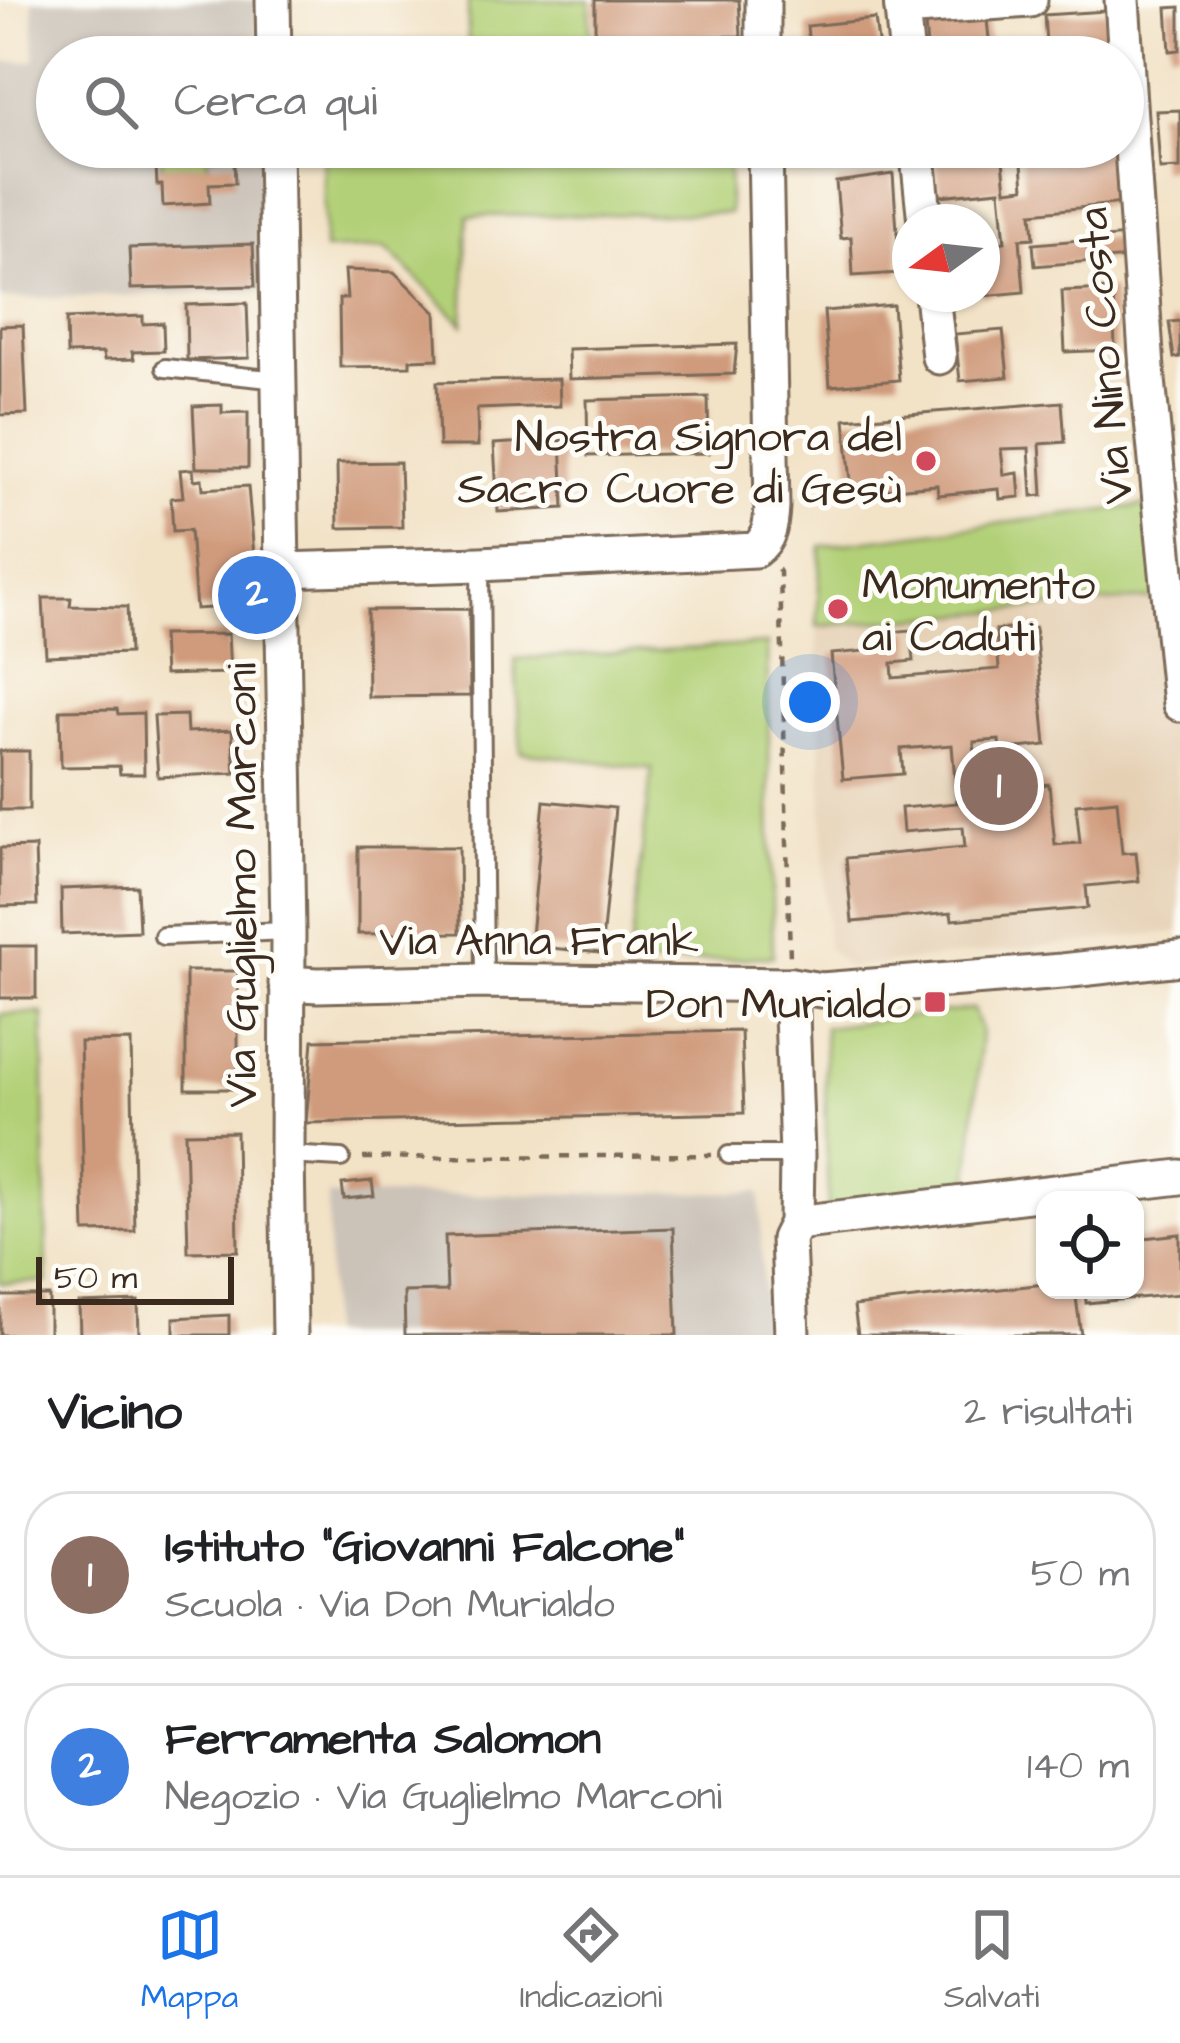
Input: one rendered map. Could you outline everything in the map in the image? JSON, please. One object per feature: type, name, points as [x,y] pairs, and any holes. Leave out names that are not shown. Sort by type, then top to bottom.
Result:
[{"type":"street","points":[[273,0],[274,36]]},
{"type":"street","points":[[763,0],[764,36]]},
{"type":"street","points":[[905,36],[902,4],[1030,0]]},
{"type":"street","name":"Via Nino Costa","points":[[1122,0],[1124,36]]},
{"type":"street","name":"Via Guglielmo Marconi","points":[[275,168],[283,570],[274,746],[288,932],[278,1029],[286,1155],[280,1215],[290,1335]]},
{"type":"street","points":[[283,570],[755,550],[768,536],[772,507],[765,168]]},
{"type":"street","points":[[919,168],[923,204]]},
{"type":"street","name":"Via Nino Costa","points":[[1133,168],[1147,369],[1180,704]]},
{"type":"street","points":[[934,312],[939,357]]},
{"type":"street","name":"Via Anna Frank","points":[[286,983],[790,985],[821,991],[1180,958]]},
{"type":"street","points":[[790,985],[797,1155],[796,1223],[788,1239],[792,1335]]},
{"type":"street","points":[[796,1223],[1180,1178]]},
{"type":"lane","points":[[165,368],[279,380]]},
{"type":"lane","points":[[480,564],[484,981]]},
{"type":"lane","points":[[163,936],[288,932]]},
{"type":"lane","points":[[286,1155],[341,1158]]},
{"type":"lane","points":[[729,1155],[797,1155]]},
{"type":"path","points":[[755,550],[780,572],[790,985]]},
{"type":"path","points":[[341,1158],[729,1155]]},
{"type":"shaded area","points":[[33,0],[256,0],[258,36],[36,36],[36,168],[260,168],[261,292],[0,299],[0,62],[35,61]]},
{"type":"shaded area","points":[[1158,598],[1180,800],[1180,931],[848,968],[827,947],[817,626]]},
{"type":"shaded area","points":[[760,1192],[764,1335],[328,1335],[328,1196]]},
{"type":"green space","points":[[468,0],[590,0],[590,36],[468,36]]},
{"type":"green space","points":[[324,168],[728,168],[729,213],[468,216],[463,324],[386,248],[324,250]]},
{"type":"green space","points":[[1147,505],[1158,598],[817,626],[821,546]]},
{"type":"green space","points":[[767,644],[773,956],[628,966],[652,769],[521,752],[515,659]]},
{"type":"green space","points":[[973,1009],[981,1031],[969,1187],[828,1207],[824,1027]]},
{"type":"green space","points":[[43,1013],[47,1282],[0,1283],[0,1014]]},
{"type":"building","points":[[595,0],[739,0],[741,36],[595,36]]},
{"type":"building","points":[[1180,7],[1180,50],[1170,51],[1167,8]]},
{"type":"building","points":[[1106,11],[1108,36],[1046,36],[1044,15]]},
{"type":"building","points":[[875,19],[877,36],[808,36],[807,26]]},
{"type":"building","points":[[987,20],[989,36],[926,36],[925,24]]},
{"type":"building","points":[[1180,110],[1180,168],[1160,169],[1156,111]]},
{"type":"building","points":[[156,168],[234,168],[235,183],[209,184],[210,203],[163,206],[162,185],[157,185]]},
{"type":"building","points":[[937,168],[1004,168],[1006,190],[1024,188],[1022,168],[1120,168],[1123,203],[1032,213],[1034,238],[1020,239],[1024,292],[1000,294],[1000,242],[1005,242],[1000,190],[939,196]]},
{"type":"building","points":[[893,174],[892,274],[853,276],[851,237],[841,238],[836,182]]},
{"type":"building","points":[[1127,236],[1129,258],[1035,266],[1033,244]]},
{"type":"building","points":[[253,244],[255,286],[131,289],[129,248]]},
{"type":"building","points":[[345,270],[394,272],[436,313],[438,359],[410,360],[410,366],[340,367],[339,299],[347,298]]},
{"type":"building","points":[[1113,289],[1115,350],[1065,352],[1062,291]]},
{"type":"building","points":[[247,303],[249,358],[187,360],[186,305]]},
{"type":"building","points":[[892,305],[899,380],[830,386],[824,311]]},
{"type":"building","points":[[143,316],[143,324],[163,323],[164,351],[132,352],[134,359],[104,360],[103,353],[67,354],[66,319]]},
{"type":"building","points":[[1180,321],[1180,357],[1174,358],[1169,322]]},
{"type":"building","points":[[23,325],[27,414],[0,415],[0,326]]},
{"type":"building","points":[[1003,330],[1008,377],[960,381],[955,334]]},
{"type":"building","points":[[737,344],[734,374],[569,379],[568,349]]},
{"type":"building","points":[[559,379],[560,406],[477,409],[478,446],[439,446],[437,382]]},
{"type":"building","points":[[708,397],[709,453],[588,456],[587,400]]},
{"type":"building","name":"Nostra Signora del Sacro Cuore di Gesù","points":[[1062,402],[1065,442],[1040,444],[1043,495],[1032,496],[1029,448],[1001,449],[1004,475],[1018,473],[1020,497],[1000,499],[999,489],[938,495],[937,485],[852,493],[845,419]]},
{"type":"building","points":[[222,405],[222,413],[248,412],[248,468],[196,468],[193,406]]},
{"type":"building","points":[[561,440],[564,508],[498,512],[494,444]]},
{"type":"building","points":[[400,462],[402,527],[338,528],[337,463]]},
{"type":"building","points":[[193,469],[194,480],[202,479],[203,489],[248,486],[256,579],[266,578],[270,613],[244,615],[243,606],[196,609],[190,530],[173,531],[171,498],[183,497],[180,470]]},
{"type":"building","points":[[43,598],[71,598],[70,606],[127,607],[129,653],[46,656]]},
{"type":"building","points":[[469,609],[470,696],[368,697],[367,610]]},
{"type":"building","points":[[1035,627],[1046,745],[1000,750],[999,740],[974,742],[978,790],[1049,784],[1055,845],[1080,843],[1076,804],[1117,800],[1122,853],[1136,852],[1139,881],[1086,886],[1088,908],[952,920],[951,913],[852,922],[846,858],[965,847],[963,827],[903,832],[901,808],[957,803],[952,745],[901,749],[903,774],[843,779],[831,654],[877,650],[875,633],[911,630],[914,661],[892,663],[893,678],[999,669],[996,630]]},
{"type":"building","points":[[228,634],[230,673],[164,675],[162,635]]},
{"type":"building","points":[[117,709],[118,714],[143,713],[144,774],[120,774],[119,766],[61,767],[60,710]]},
{"type":"building","points":[[186,715],[187,732],[232,730],[235,773],[158,777],[154,716]]},
{"type":"building","points":[[0,751],[29,751],[29,810],[0,810]]},
{"type":"building","points":[[544,801],[615,808],[601,953],[530,946]]},
{"type":"building","points":[[35,847],[37,905],[0,906],[0,848]]},
{"type":"building","points":[[358,847],[459,847],[460,933],[358,934]]},
{"type":"building","points":[[137,886],[139,931],[62,934],[61,889]]},
{"type":"building","points":[[0,946],[36,946],[36,998],[0,998]]},
{"type":"building","points":[[186,971],[238,971],[238,1089],[186,1089]]},
{"type":"building","points":[[741,1031],[744,1113],[306,1123],[313,1040]]},
{"type":"building","points":[[131,1041],[135,1231],[85,1232],[80,1042]]},
{"type":"building","points":[[236,1132],[238,1251],[188,1252],[185,1133]]},
{"type":"building","points":[[372,1181],[374,1196],[344,1199],[342,1184]]},
{"type":"building","points":[[673,1228],[677,1335],[405,1335],[404,1292],[447,1291],[445,1236]]},
{"type":"building","points":[[1180,1234],[1180,1294],[1144,1297],[1144,1238]]},
{"type":"building","points":[[1036,1285],[1036,1299],[1076,1299],[1081,1335],[858,1335],[854,1306]]},
{"type":"building","points":[[0,1296],[49,1296],[49,1335],[0,1335]]},
{"type":"building","points":[[138,1301],[139,1335],[80,1335],[79,1303]]},
{"type":"building","points":[[229,1315],[229,1335],[174,1335],[174,1318]]},
{"type":"place","name":"Nostra Signora del Sacro Cuore di Gesù","points":[[926,461]]},
{"type":"place","name":"Ferramenta Salomon","points":[[257,595]]},
{"type":"place","name":"Monumento ai Caduti","points":[[838,609]]},
{"type":"place","name":"Istituto \"Giovanni Falcone\"","points":[[999,786]]},
{"type":"place","name":"Don Murialdo","points":[[935,1002]]}]
